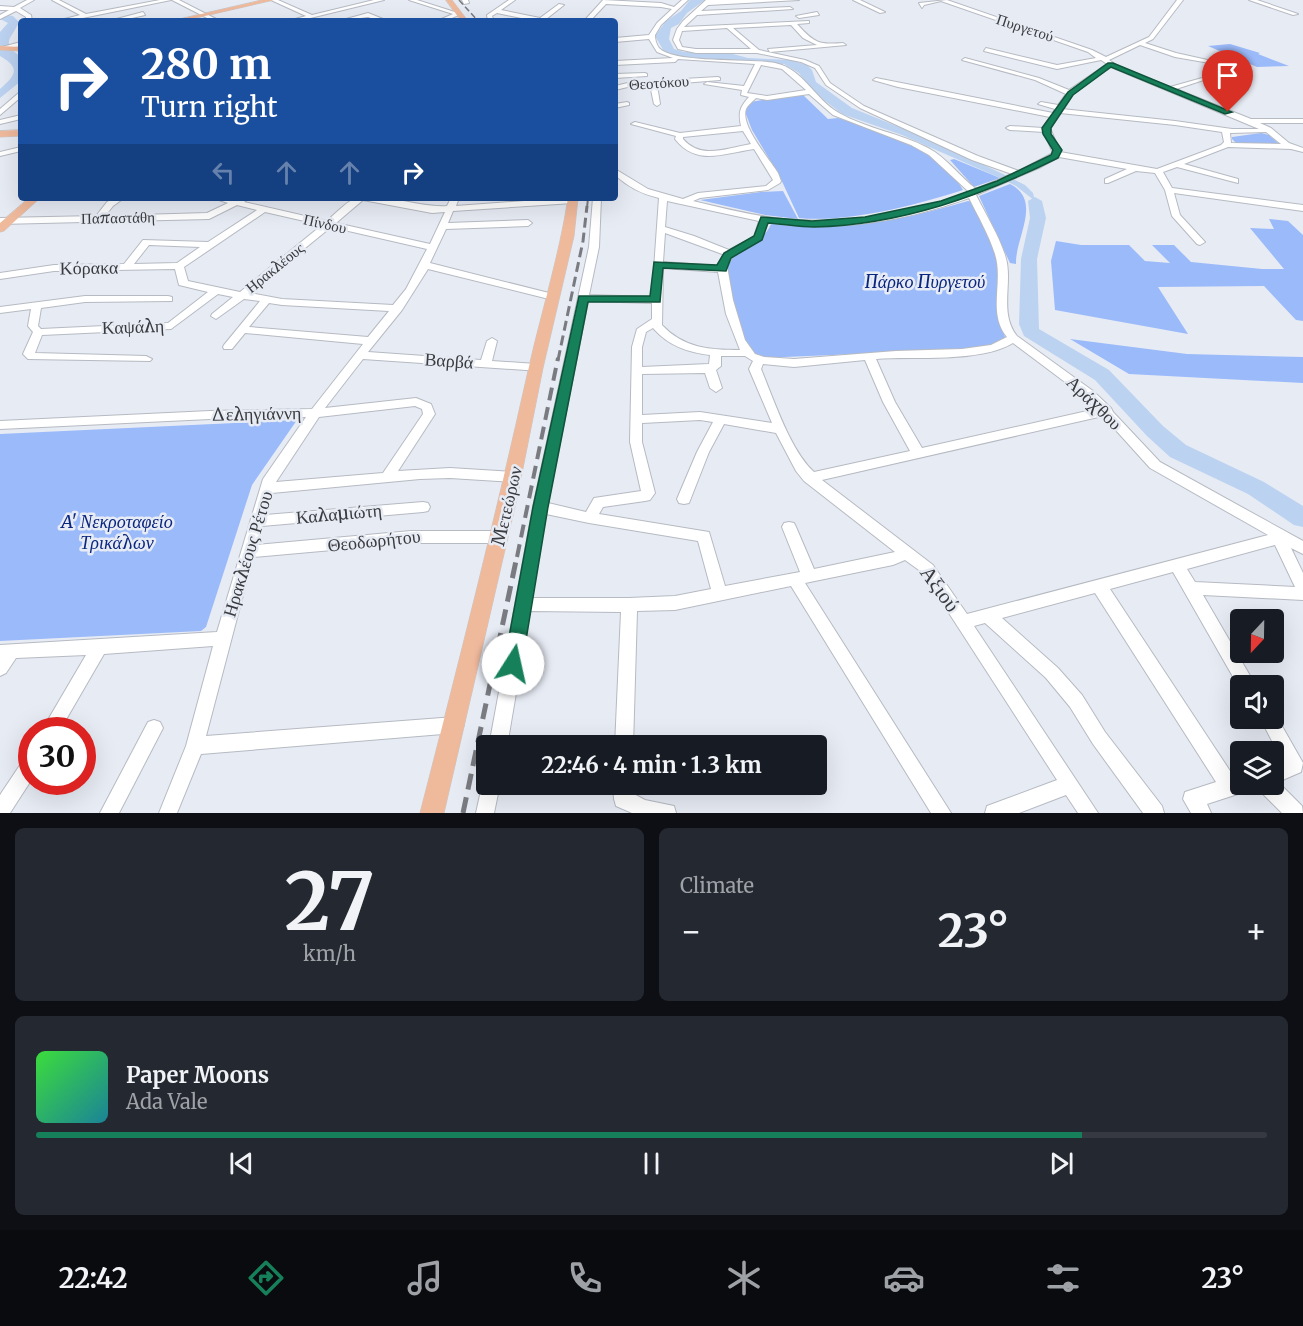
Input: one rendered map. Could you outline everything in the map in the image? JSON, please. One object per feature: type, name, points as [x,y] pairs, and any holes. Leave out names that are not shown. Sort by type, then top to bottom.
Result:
[{"type":"main road","points":[[189,18],[273,0]]},
{"type":"main road","points":[[449,0],[462,18]]},
{"type":"main road","points":[[2,47],[18,47]]},
{"type":"main road","points":[[0,134],[18,133]]},
{"type":"main road","points":[[0,230],[5,221],[31,201]]},
{"type":"main road","name":"Μετεώρων","points":[[432,813],[514,477],[536,368],[568,236],[573,201]]},
{"type":"street","points":[[0,17],[31,0]]},
{"type":"street","points":[[55,0],[89,18]]},
{"type":"street","points":[[75,18],[168,0]]},
{"type":"street","points":[[175,0],[210,18]]},
{"type":"street","points":[[273,0],[316,18]]},
{"type":"street","points":[[303,18],[381,0]]},
{"type":"street","points":[[412,0],[458,14]]},
{"type":"street","points":[[489,18],[488,16],[512,0]]},
{"type":"street","points":[[651,37],[659,24],[685,0]]},
{"type":"street","points":[[796,0],[708,1],[693,13],[680,29],[676,37],[676,44],[685,50],[757,51],[843,45]]},
{"type":"street","points":[[856,0],[882,12]]},
{"type":"street","points":[[922,6],[921,4],[941,0]]},
{"type":"street","name":"Πυργετού","points":[[941,0],[1071,44],[1170,89],[1250,121],[1268,130],[1292,147]]},
{"type":"street","points":[[1169,0],[1179,1]]},
{"type":"street","points":[[1252,0],[1295,14]]},
{"type":"street","points":[[590,18],[605,1],[654,4],[676,9]]},
{"type":"street","points":[[680,29],[807,22],[783,1]]},
{"type":"street","points":[[1145,45],[1179,1]]},
{"type":"street","points":[[546,18],[561,5]]},
{"type":"street","points":[[0,8],[28,18]]},
{"type":"street","points":[[693,13],[790,9]]},
{"type":"street","points":[[496,11],[529,18]]},
{"type":"street","points":[[125,18],[143,14]]},
{"type":"street","points":[[448,18],[458,14]]},
{"type":"street","points":[[799,16],[817,14]]},
{"type":"street","points":[[355,18],[368,15],[376,18]]},
{"type":"street","points":[[793,23],[805,37],[838,52]]},
{"type":"street","points":[[729,27],[757,51],[813,65],[828,84],[862,107],[975,158],[1018,174]]},
{"type":"street","points":[[618,40],[651,37]]},
{"type":"street","points":[[651,37],[660,52],[682,58],[759,63],[788,69],[809,92],[836,114],[901,138],[938,156],[974,194],[1000,255],[1002,318],[1013,338],[999,346],[985,350],[798,362],[716,353],[680,344],[663,333],[656,321],[663,196]]},
{"type":"street","points":[[1145,45],[1219,64]]},
{"type":"street","points":[[986,50],[1062,68],[1106,61],[1145,45],[1167,45]]},
{"type":"street","points":[[618,63],[662,65],[682,58]]},
{"type":"street","points":[[965,60],[1034,78],[1070,93]]},
{"type":"street","points":[[1046,130],[1070,93],[1106,61]]},
{"type":"street","points":[[759,63],[744,88],[743,94],[773,98],[809,92]]},
{"type":"street","points":[[1034,78],[1045,65]]},
{"type":"street","points":[[618,76],[692,73]]},
{"type":"street","points":[[1170,89],[1211,76]]},
{"type":"street","name":"Θεοτόκου","points":[[618,88],[652,83],[718,80]]},
{"type":"street","points":[[876,80],[928,93],[1109,119],[1185,124],[1226,132],[1244,133],[1268,130]]},
{"type":"street","name":"Θεοτόκου","points":[[703,81],[708,85],[744,88]]},
{"type":"street","points":[[652,83],[657,104]]},
{"type":"street","points":[[0,113],[18,96]]},
{"type":"street","points":[[684,201],[698,196],[760,189],[774,185],[777,178],[746,128],[742,112],[745,104],[753,97]]},
{"type":"street","points":[[618,106],[627,104]]},
{"type":"street","points":[[1041,104],[1058,112]]},
{"type":"street","points":[[0,122],[18,118]]},
{"type":"street","points":[[1250,121],[1303,121]]},
{"type":"street","points":[[635,124],[680,135],[746,128]]},
{"type":"street","points":[[1010,128],[1046,130]]},
{"type":"street","points":[[1046,130],[1058,154]]},
{"type":"street","points":[[1226,132],[1227,145]]},
{"type":"street","points":[[680,135],[679,140],[684,147],[697,154],[756,146]]},
{"type":"street","points":[[618,174],[629,185],[663,196],[764,219],[799,223],[855,221],[914,210],[974,194],[1058,154],[1134,169],[1158,171],[1211,154],[1227,145],[1292,147],[1303,150]]},
{"type":"street","points":[[0,154],[18,150]]},
{"type":"street","points":[[1179,165],[1235,181]]},
{"type":"street","points":[[1108,181],[1134,169]]},
{"type":"street","points":[[1158,171],[1169,190],[1176,216],[1200,242]]},
{"type":"street","points":[[1169,190],[1303,208]]},
{"type":"street","points":[[99,218],[115,201]]},
{"type":"street","name":"Πίνδου","points":[[227,201],[433,248]]},
{"type":"street","name":"Παπαστάθη","points":[[5,221],[208,216],[238,201]]},
{"type":"street","name":"Ηρακλέους","points":[[216,316],[359,201]]},
{"type":"street","points":[[378,201],[424,210],[453,204],[525,201]]},
{"type":"street","points":[[500,735],[540,507],[594,247],[597,201]]},
{"type":"street","name":"Ηρακλέους Ρέτου","points":[[168,813],[195,746],[223,638],[270,479],[315,413],[398,308],[425,265],[453,204]]},
{"type":"street","points":[[261,210],[179,266],[181,278],[186,285],[266,300],[398,308]]},
{"type":"street","points":[[658,265],[722,269],[724,260],[729,254],[759,237],[764,219]]},
{"type":"street","points":[[443,226],[528,223]]},
{"type":"street","points":[[661,229],[691,238],[729,254]]},
{"type":"street","points":[[126,268],[146,242],[209,245]]},
{"type":"street","points":[[425,265],[553,297]]},
{"type":"street","name":"Κόρακα","points":[[0,276],[54,268],[179,266]]},
{"type":"street","name":"Αξιού","points":[[722,269],[730,309],[753,357],[758,379],[780,429],[798,463],[809,477],[928,569],[1089,813]]},
{"type":"street","name":"Καψάλη","points":[[38,333],[171,326],[216,291]]},
{"type":"street","points":[[583,298],[656,300]]},
{"type":"street","points":[[0,310],[85,299],[168,299]]},
{"type":"street","points":[[228,346],[266,300]]},
{"type":"street","points":[[37,304],[33,326],[38,333],[29,354],[32,357],[146,359]]},
{"type":"street","points":[[589,518],[599,502],[645,496],[648,493],[638,451],[637,371],[640,333],[656,321]]},
{"type":"street","points":[[242,330],[371,341]]},
{"type":"street","name":"Αράχθου","points":[[1013,338],[1070,378],[1107,411],[1155,465],[1281,538],[1303,548]]},
{"type":"street","points":[[486,364],[492,341]]},
{"type":"street","points":[[637,371],[710,369],[715,366],[716,353]]},
{"type":"street","name":"Βαρβά","points":[[361,355],[536,368]]},
{"type":"street","points":[[869,356],[890,402],[918,453]]},
{"type":"street","points":[[710,369],[716,388]]},
{"type":"street","name":"Δεληγιάννη","points":[[0,425],[210,415],[315,413],[407,401],[416,402],[426,407],[429,411],[428,416],[387,477]]},
{"type":"street","points":[[809,477],[1107,411]]},
{"type":"street","points":[[638,419],[684,416],[721,418],[780,429]]},
{"type":"street","points":[[684,499],[703,452],[721,418]]},
{"type":"street","points":[[267,488],[450,473],[514,477]]},
{"type":"street","name":"Καλαμιώτη","points":[[256,521],[423,507]]},
{"type":"street","points":[[540,507],[589,518],[704,536],[720,594]]},
{"type":"street","points":[[789,527],[801,577],[942,813]]},
{"type":"street","name":"Θεοδωρήτου","points":[[248,552],[411,537],[500,537]]},
{"type":"street","points":[[963,622],[1281,538],[1303,588]]},
{"type":"street","points":[[524,604],[675,603],[892,559],[908,552]]},
{"type":"street","points":[[1177,566],[1242,675]]},
{"type":"street","points":[[1099,586],[1230,778]]},
{"type":"street","points":[[1192,588],[1303,594]]},
{"type":"street","points":[[624,735],[629,605]]},
{"type":"street","points":[[988,616],[1052,673],[1076,701],[1099,738],[1155,813]]},
{"type":"street","points":[[0,668],[6,652],[170,644],[223,638]]},
{"type":"street","points":[[59,717],[100,646]]},
{"type":"street","points":[[195,746],[455,725]]},
{"type":"street","points":[[109,813],[154,728]]},
{"type":"street","points":[[1284,746],[1295,766],[1284,770]]},
{"type":"street","points":[[0,812],[18,784]]},
{"type":"street","points":[[994,813],[1070,784]]},
{"type":"street","points":[[1202,813],[1192,799],[1230,787]]},
{"type":"street","points":[[485,813],[488,795]]},
{"type":"street","points":[[623,795],[623,799],[644,808],[667,813]]},
{"type":"street","points":[[1277,795],[1294,813]]},
{"type":"green space","points":[[1230,44],[1260,53],[1258,54],[1289,66],[1257,67],[1208,46]]},
{"type":"green space","points":[[802,94],[828,119],[838,118],[871,129],[925,153],[953,176],[963,190],[882,212],[838,218],[799,218],[779,175],[752,130],[744,109],[750,102]]},
{"type":"green space","points":[[1261,133],[1269,135],[1279,144],[1238,145],[1232,139],[1232,137]]},
{"type":"green space","points":[[954,159],[1000,178],[974,187],[950,160]]},
{"type":"green space","points":[[1010,184],[1020,191],[1025,200],[1026,210],[1016,264],[1010,263],[979,196]]},
{"type":"green space","points":[[783,191],[798,219],[765,215],[700,200],[761,192]]},
{"type":"green space","name":"Πάρκο Πυργετού","points":[[968,201],[973,202],[997,258],[998,309],[1005,337],[1000,344],[975,349],[769,358],[753,355],[734,310],[728,282],[728,263],[736,252],[761,238],[771,224],[821,226],[870,223],[919,214]]},
{"type":"green space","points":[[1269,219],[1288,221],[1303,235],[1303,321],[1296,320],[1264,286],[1158,287],[1188,334],[1055,310],[1051,261],[1056,241],[1081,245],[1129,245],[1145,261],[1170,263],[1152,245],[1174,245],[1191,262],[1284,269],[1250,228],[1274,229]]},
{"type":"green space","points":[[1070,339],[1187,354],[1303,357],[1303,383],[1129,374]]},
{"type":"green space","name":"A' Νεκροταφείο Τρικάλων","points":[[297,420],[252,485],[206,627],[201,631],[0,641],[0,434]]},
{"type":"shaded area","points":[[690,0],[705,0],[687,13],[679,24],[671,28],[669,39],[674,49],[684,52],[729,53],[748,58],[790,60],[807,65],[812,70],[816,82],[852,108],[926,138],[1025,185],[1033,193],[1035,201],[1016,186],[1000,178],[902,135],[842,114],[810,89],[799,73],[784,64],[686,57],[665,53],[655,36],[666,21],[681,11]]},
{"type":"shaded area","points":[[0,14],[13,16],[18,21],[9,44],[18,54],[18,83],[0,98],[0,89],[10,80],[14,72],[11,64],[0,56],[0,32],[8,23],[0,19]]},
{"type":"waterway","points":[[1035,201],[1038,218],[1029,259],[1028,324],[1031,332],[1102,375],[1155,431],[1178,451],[1256,488],[1303,518]]},
{"type":"railway","points":[[459,0],[475,18]]},
{"type":"railway","points":[[587,208],[588,201]]},
{"type":"railway","points":[[558,360],[583,241],[587,206]]},
{"type":"railway","points":[[517,557],[558,358]]},
{"type":"railway","points":[[463,813],[517,556]]},
{"type":"route","points":[[513,664],[540,507],[583,298],[656,300],[658,265],[722,269],[727,256],[759,237],[764,219],[812,224],[865,220],[944,203],[972,195],[1000,183],[1058,154],[1046,128],[1070,93],[1111,64],[1228,112]]}]
